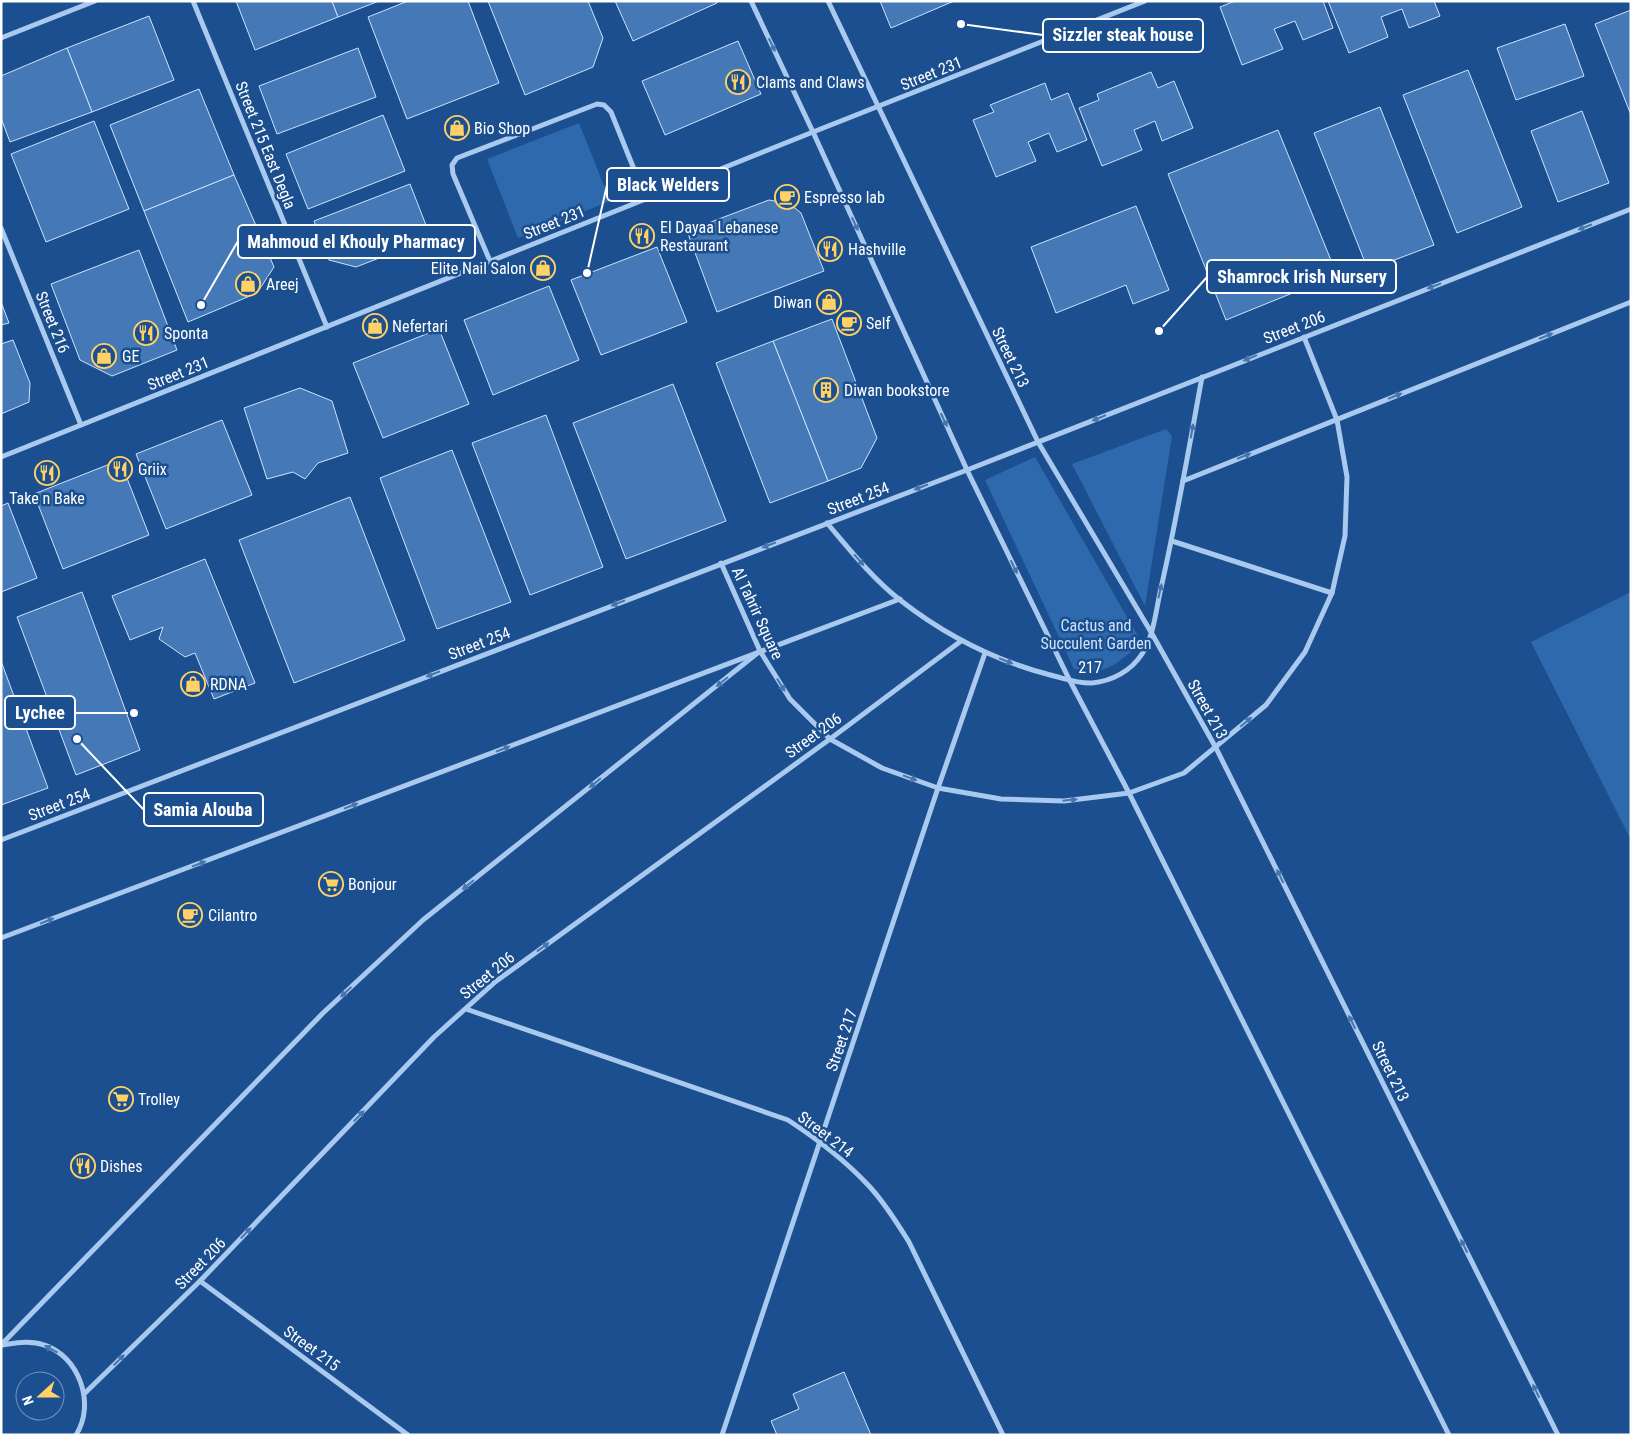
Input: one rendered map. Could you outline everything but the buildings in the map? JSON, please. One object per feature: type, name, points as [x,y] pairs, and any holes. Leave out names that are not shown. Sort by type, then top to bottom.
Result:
[{"type":"street","points":[[1,38],[95,1]]},
{"type":"street","name":"Street 215 East Degla","points":[[193,1],[326,327]]},
{"type":"street","points":[[751,1],[967,470],[1069,680],[1129,793],[1449,1435]]},
{"type":"street","name":"Street 213","points":[[828,1],[1038,442],[1151,632],[1216,748],[1558,1435]]},
{"type":"street","name":"Street 231","points":[[1,457],[812,132],[1145,1]]},
{"type":"street","points":[[490,261],[453,174],[452,165],[457,158],[597,104],[604,104],[611,112],[646,199]]},
{"type":"street","name":"Street 206","points":[[967,470],[1631,209]]},
{"type":"street","name":"Street 216","points":[[1,228],[81,425]]},
{"type":"street","points":[[1183,481],[1631,302]]},
{"type":"street","name":"Al Tahrir Square","points":[[721,563],[760,652],[790,699],[830,739],[882,768],[938,788],[1001,799],[1064,801],[1129,793],[1184,773],[1266,705],[1305,652],[1332,593],[1345,536],[1347,478],[1337,420],[1304,336]]},
{"type":"street","name":"217","points":[[828,523],[861,564],[900,600],[961,641],[985,653],[1026,669],[1069,680],[1090,683],[1110,679],[1129,669],[1143,653],[1151,632],[1172,541],[1202,377]]},
{"type":"street","name":"Street 254","points":[[1,840],[967,470]]},
{"type":"street","points":[[1172,541],[1332,593]]},
{"type":"street","points":[[1,938],[900,600]]},
{"type":"street","name":"Street 206","points":[[84,1394],[200,1281],[434,1038],[495,982],[830,739],[961,641]]},
{"type":"street","points":[[1,1345],[323,1013],[423,920],[760,652]]},
{"type":"street","name":"Street 217","points":[[722,1435],[938,788],[985,653]]},
{"type":"street","name":"Street 214","points":[[466,1009],[788,1120],[820,1141],[870,1187],[910,1242],[1003,1435]]},
{"type":"street","name":"Street 215","points":[[200,1281],[408,1435]]},
{"type":"street","points":[[1,1345],[23,1341],[44,1345],[64,1356],[77,1373],[84,1394],[84,1413],[76,1435]]},
{"type":"green space","points":[[579,123],[610,201],[518,238],[487,159]]},
{"type":"green space","name":"Cactus and Succulent Garden","points":[[1166,429],[1172,436],[1145,606],[1072,464]]},
{"type":"green space","name":"Cactus and Succulent Garden","points":[[1035,457],[1138,636],[1131,652],[1114,665],[1097,672],[1074,669],[985,480]]},
{"type":"green space","points":[[1631,592],[1631,840],[1531,642]]},
{"type":"place","name":"Sizzler steak house","points":[[961,24]]},
{"type":"place","name":"Clams and Claws","points":[[738,82]]},
{"type":"place","name":"Bio Shop","points":[[457,128]]},
{"type":"place","name":"Espresso lab","points":[[787,197]]},
{"type":"place","name":"El Dayaa Lebanese Restaurant","points":[[642,236]]},
{"type":"place","name":"Hashville","points":[[830,249]]},
{"type":"place","name":"Elite Nail Salon","points":[[543,268]]},
{"type":"place","name":"Black Welders","points":[[587,273]]},
{"type":"place","name":"Areej","points":[[248,284]]},
{"type":"place","name":"Diwan","points":[[829,302]]},
{"type":"place","name":"Mahmoud el Khouly Pharmacy","points":[[201,305]]},
{"type":"place","name":"Self","points":[[849,323]]},
{"type":"place","name":"Nefertari","points":[[375,326]]},
{"type":"place","name":"Shamrock Irish Nursery","points":[[1159,331]]},
{"type":"place","name":"Sponta","points":[[146,333]]},
{"type":"place","name":"GE","points":[[104,356]]},
{"type":"place","name":"Diwan bookstore","points":[[826,390]]},
{"type":"place","name":"Griix","points":[[120,469]]},
{"type":"place","name":"Take n Bake","points":[[47,473]]},
{"type":"place","name":"RDNA","points":[[193,684]]},
{"type":"place","name":"Lychee","points":[[134,713]]},
{"type":"place","name":"Samia Alouba","points":[[77,739]]},
{"type":"place","name":"Bonjour","points":[[331,884]]},
{"type":"place","name":"Cilantro","points":[[190,915]]},
{"type":"place","name":"Trolley","points":[[121,1099]]},
{"type":"place","name":"Dishes","points":[[83,1166]]}]
